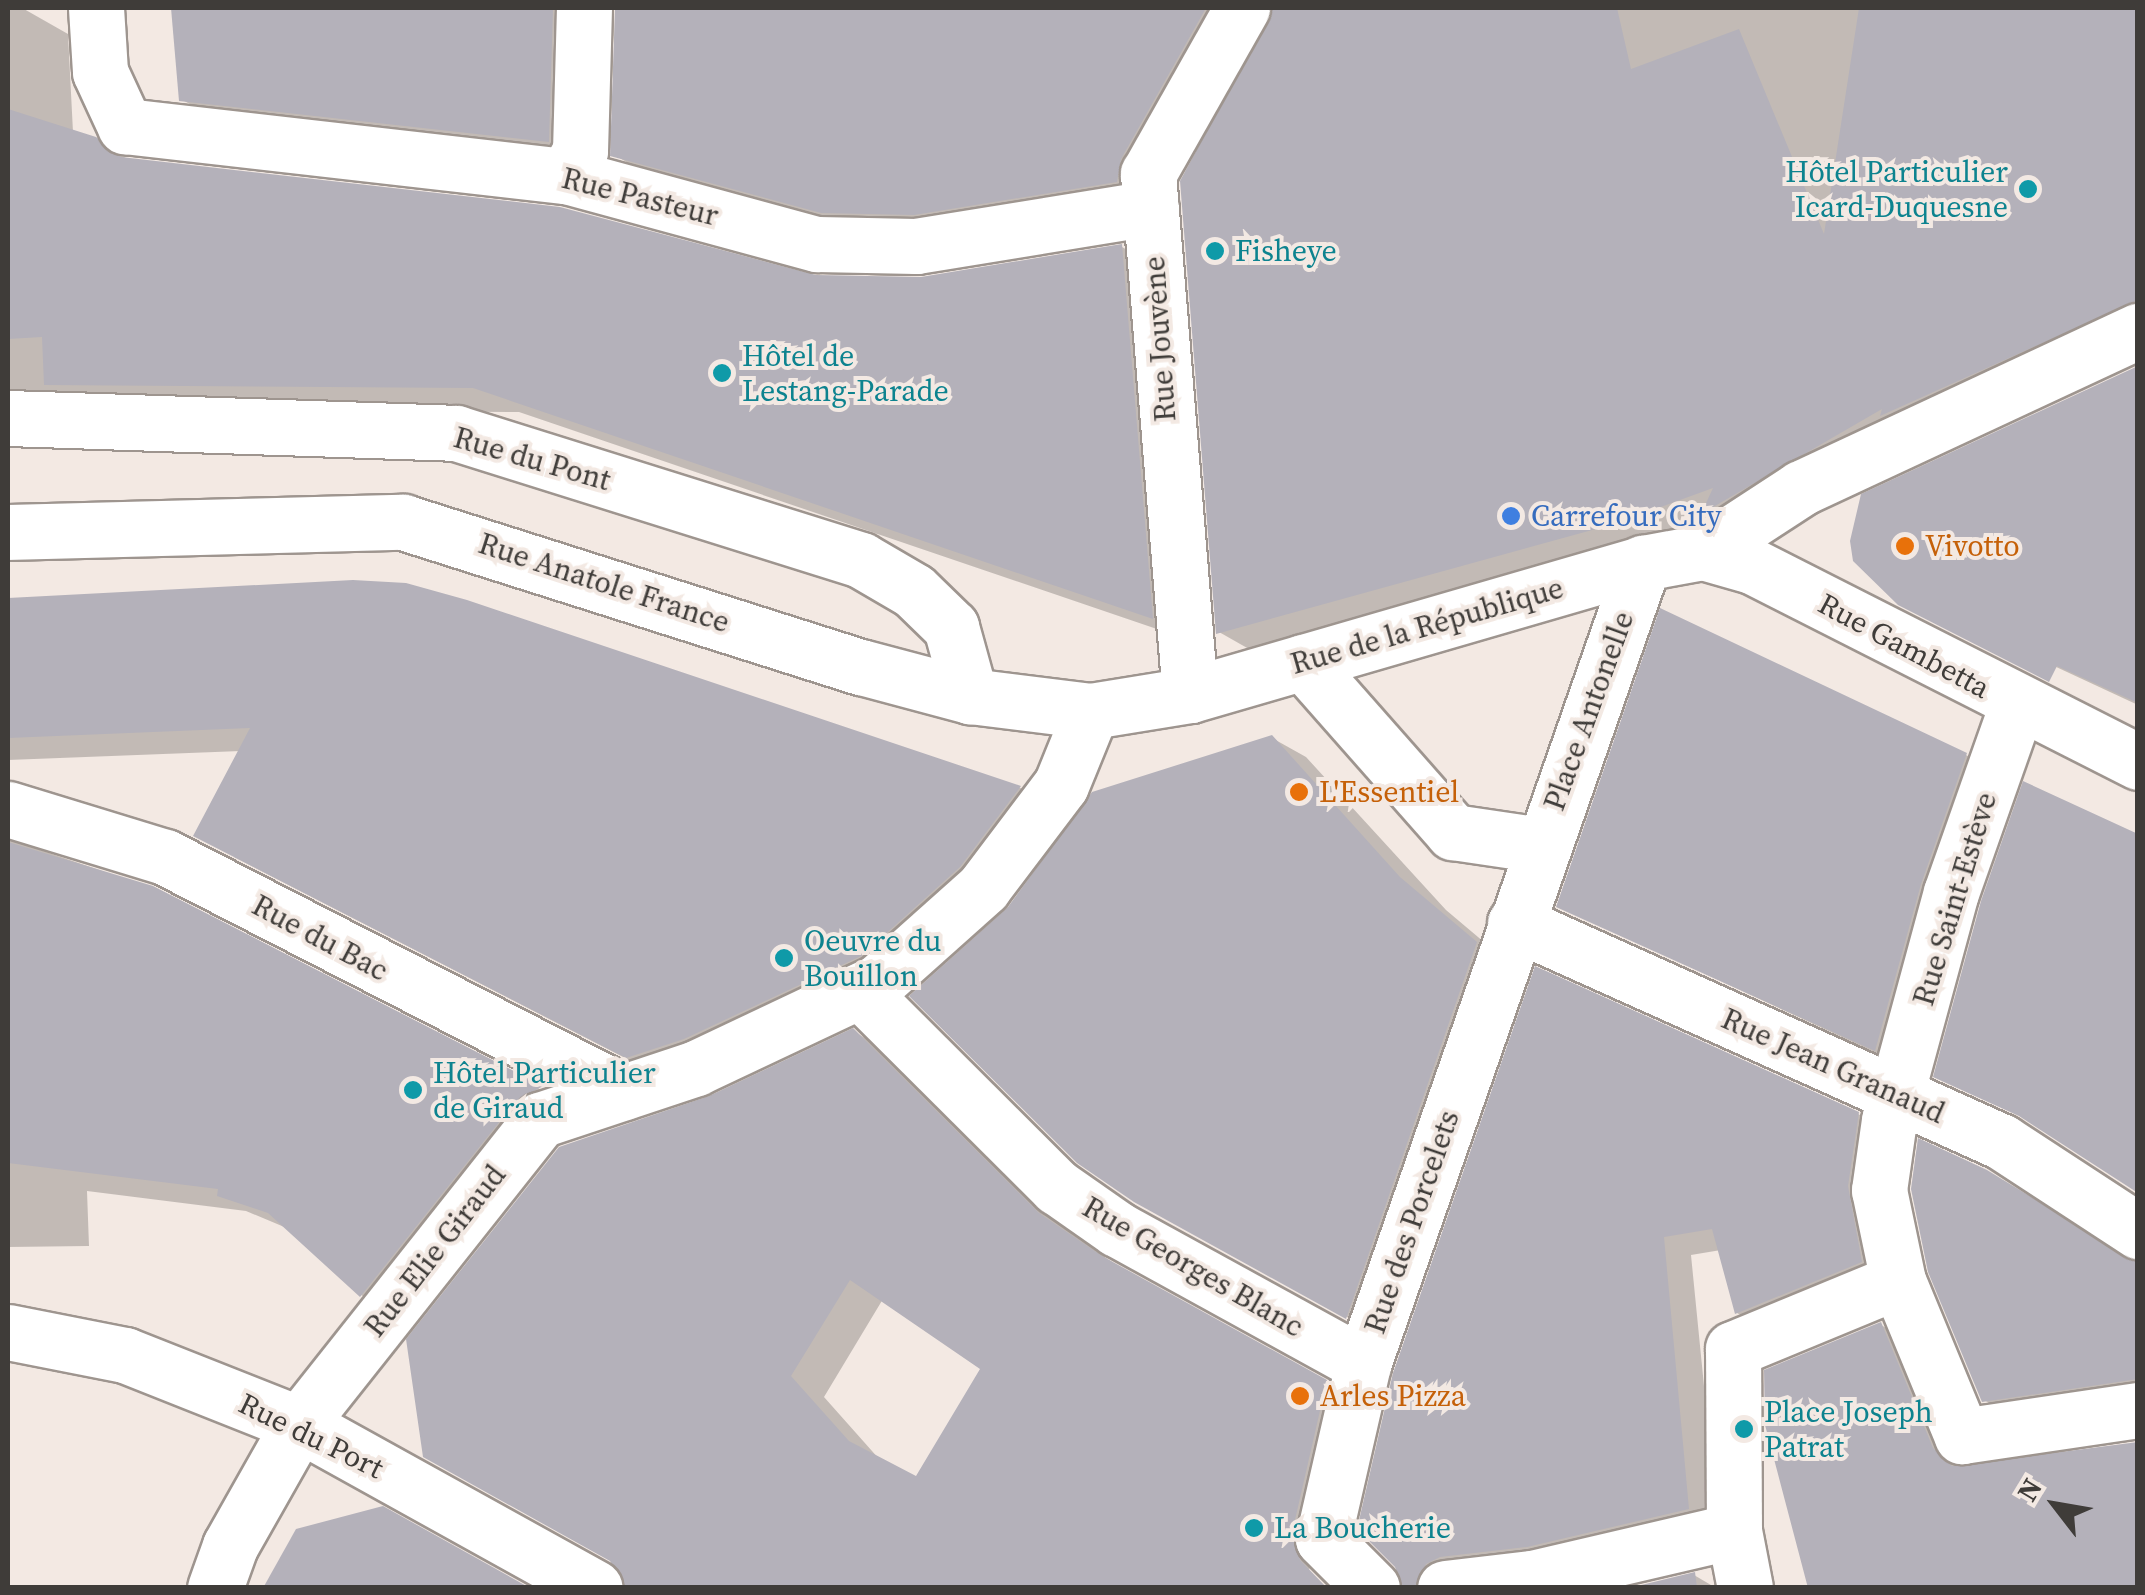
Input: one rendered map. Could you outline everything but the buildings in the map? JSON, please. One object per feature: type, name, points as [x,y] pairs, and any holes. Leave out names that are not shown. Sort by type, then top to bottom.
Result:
[{"type":"street","name":"Rue Pasteur","points":[[96,8],[100,72],[125,126],[566,176],[817,244],[916,246],[1151,208]]},
{"type":"street","points":[[566,176],[580,150],[584,8]]},
{"type":"street","name":"Rue Jouvène","points":[[1190,696],[1148,174],[1242,8]]},
{"type":"street","name":"Rue de la République","points":[[1190,696],[1670,557],[1801,488],[2138,332]]},
{"type":"street","name":"Rue du Pont","points":[[8,418],[456,433],[861,560],[914,591],[952,627],[970,696]]},
{"type":"street","name":"Rue Anatole France","points":[[8,532],[403,522],[970,696],[1091,711],[1190,696]]},
{"type":"street","name":"Rue Gambetta","points":[[1670,557],[1752,566],[2017,705],[2138,762]]},
{"type":"street","name":"Place Antonelle","points":[[1304,662],[1453,832],[1541,845],[1670,557]]},
{"type":"street","name":"Rue Saint-Estève","points":[[2017,705],[1951,892],[1900,1096],[1889,1120],[1879,1190],[1898,1281],[1962,1436],[2138,1410]]},
{"type":"street","name":"Rue Elie Giraud","points":[[215,1588],[230,1546],[298,1424],[540,1120],[696,1068],[860,991],[984,888],[1061,785],[1091,711]]},
{"type":"street","name":"Rue du Bac","points":[[8,810],[165,857],[623,1092]]},
{"type":"street","name":"Rue des Porcelets","points":[[1372,1588],[1323,1540],[1363,1364],[1541,845]]},
{"type":"street","name":"Rue Jean Granaud","points":[[1515,923],[2002,1142],[2138,1231]]},
{"type":"street","name":"Rue Georges Blanc","points":[[860,991],[1058,1187],[1116,1229],[1363,1364]]},
{"type":"street","points":[[1745,1588],[1734,1531],[1732,1349],[1898,1281]]},
{"type":"street","name":"Rue du Port","points":[[8,1332],[125,1355],[298,1424],[595,1588]]},
{"type":"street","points":[[1445,1588],[1532,1578],[1734,1531]]},
{"type":"place","name":"Hôtel Particulier Icard-Duquesne","points":[[2028,189]]},
{"type":"place","name":"Fisheye","points":[[1215,251]]},
{"type":"place","name":"Hôtel de Lestang-Parade","points":[[722,373]]},
{"type":"place","name":"Carrefour City","points":[[1511,516]]},
{"type":"place","name":"Vivotto","points":[[1905,546]]},
{"type":"place","name":"L'Essentiel","points":[[1299,792]]},
{"type":"place","name":"Oeuvre du Bouillon","points":[[784,958]]},
{"type":"place","name":"Hôtel Particulier de Giraud","points":[[413,1090]]},
{"type":"place","name":"Arles Pizza","points":[[1300,1396]]},
{"type":"place","name":"Place Joseph Patrat","points":[[1744,1429]]},
{"type":"place","name":"La Boucherie","points":[[1254,1528]]}]
